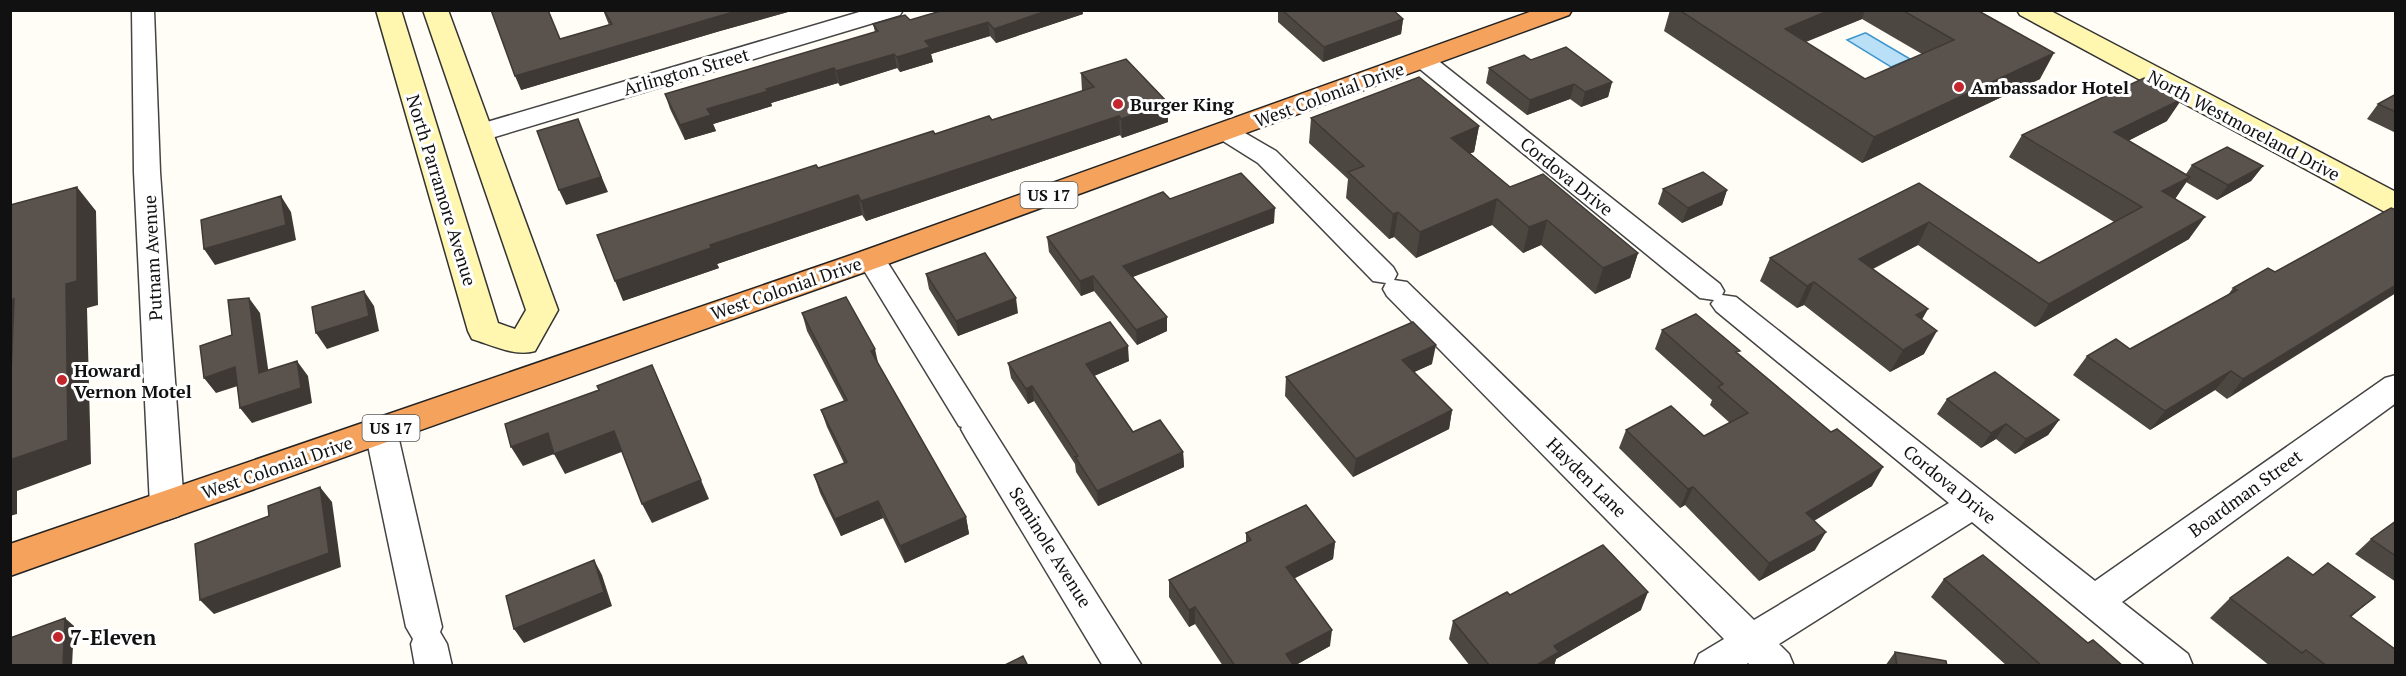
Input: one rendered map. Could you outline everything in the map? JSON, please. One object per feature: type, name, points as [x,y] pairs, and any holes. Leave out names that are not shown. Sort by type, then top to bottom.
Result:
[{"type":"highway","name":"West Colonial Drive","points":[[10,560],[871,259],[1560,10]]},
{"type":"street","name":"Putnam Avenue","points":[[143,10],[147,172],[167,506]]},
{"type":"street","name":"North Parramore Avenue","points":[[388,10],[484,331],[523,343]]},
{"type":"street","points":[[435,10],[542,310],[523,343],[536,376]]},
{"type":"street","name":"Arlington Street","points":[[479,133],[892,10]]},
{"type":"street","name":"North Westmoreland Drive","points":[[2029,10],[2396,205]]},
{"type":"street","name":"Cordova Drive","points":[[1423,60],[2175,666]]},
{"type":"street","name":"Hayden Lane","points":[[1224,131],[1267,157],[1764,653]]},
{"type":"street","name":"Seminole Avenue","points":[[871,259],[1124,666]]},
{"type":"street","name":"Boardman Street","points":[[2095,601],[2396,386]]},
{"type":"street","points":[[381,431],[429,646]]},
{"type":"street","points":[[1712,666],[1764,653],[1974,504]]},
{"type":"water","points":[[1866,33],[1910,59],[1891,67],[1847,40]]},
{"type":"building","points":[[491,10],[548,10],[560,39],[612,24],[604,10],[740,10],[515,76]]},
{"type":"building","points":[[944,10],[1049,10],[994,29],[988,22],[925,41],[930,47],[897,57],[894,54],[836,71],[834,68],[766,89],[768,91],[707,109],[711,115],[680,125],[665,94],[878,31],[873,24],[905,15],[910,20]]},
{"type":"building","points":[[1282,10],[1393,10],[1403,19],[1324,47]]},
{"type":"building","points":[[1679,10],[1830,10],[1785,29],[1865,79],[1954,40],[1902,10],[1977,10],[2054,53],[1874,137]]},
{"type":"building","points":[[1566,47],[1612,82],[1585,92],[1574,84],[1530,100],[1489,68],[1524,55],[1531,60]]},
{"type":"building","points":[[1126,59],[1168,103],[1121,119],[1119,116],[861,201],[858,195],[710,245],[711,248],[615,281],[597,235],[816,165],[818,168],[933,131],[935,134],[989,116],[992,120],[1094,87],[1081,73]]},
{"type":"building","points":[[1419,77],[1479,126],[1451,138],[1510,187],[1543,174],[1638,253],[1603,268],[1547,220],[1529,227],[1497,199],[1420,232],[1398,212],[1393,214],[1348,172],[1364,166],[1311,118]]},
{"type":"building","points":[[2144,78],[2182,99],[2114,132],[2190,177],[2162,191],[2205,217],[2049,304],[1929,222],[1859,259],[1928,309],[1916,315],[1937,331],[1903,350],[1814,282],[1807,286],[1770,258],[1919,183],[2039,263],[2142,207],[2022,135]]},
{"type":"building","points":[[2396,94],[2396,112],[2378,104]]},
{"type":"building","points":[[578,119],[601,177],[559,190],[537,131]]},
{"type":"building","points":[[2227,147],[2263,166],[2228,185],[2192,165]]},
{"type":"building","points":[[1703,172],[1727,190],[1688,208],[1663,189]]},
{"type":"building","points":[[1241,173],[1275,208],[1123,266],[1167,317],[1136,330],[1093,276],[1080,281],[1047,237],[1163,192],[1170,199]]},
{"type":"building","points":[[77,187],[77,281],[66,284],[68,440],[10,460],[14,299],[10,300],[10,205]]},
{"type":"building","points":[[281,196],[286,225],[204,249],[201,220]]},
{"type":"building","points":[[2391,208],[2396,210],[2396,285],[2243,379],[2231,371],[2165,411],[2087,356],[2116,339],[2130,349],[2237,290],[2233,288],[2268,268],[2275,272]]},
{"type":"building","points":[[985,253],[1016,298],[956,321],[926,274]]},
{"type":"building","points":[[364,291],[369,316],[316,333],[312,307]]},
{"type":"building","points":[[846,297],[875,349],[871,351],[966,517],[900,546],[878,501],[835,519],[814,475],[847,462],[821,410],[847,400],[802,313]]},
{"type":"building","points":[[249,298],[259,373],[297,361],[301,388],[240,408],[235,367],[204,378],[200,346],[232,335],[228,300]]},
{"type":"building","points":[[1696,314],[1740,351],[1736,352],[1831,432],[1837,429],[1883,467],[1806,513],[1826,532],[1769,563],[1693,487],[1688,489],[1626,430],[1671,406],[1704,436],[1748,413],[1718,387],[1723,384],[1662,330]]},
{"type":"building","points":[[1110,322],[1128,346],[1086,364],[1133,432],[1160,420],[1183,452],[1097,491],[1075,457],[1078,456],[1032,386],[1026,389],[1008,363]]},
{"type":"building","points":[[1413,322],[1436,345],[1402,360],[1452,410],[1356,459],[1286,377]]},
{"type":"building","points":[[652,365],[701,480],[642,504],[614,431],[554,454],[548,433],[511,447],[505,424],[599,390],[597,386]]},
{"type":"building","points":[[1995,372],[2059,420],[2026,439],[2006,424],[1991,433],[1947,399]]},
{"type":"building","points":[[320,487],[329,553],[200,600],[195,544],[269,516],[268,506]]},
{"type":"building","points":[[1306,505],[1335,542],[1286,567],[1332,630],[1286,654],[1294,666],[1235,666],[1195,607],[1189,610],[1169,580],[1251,540],[1246,533]]},
{"type":"building","points":[[2396,521],[2396,556],[2371,539]]},
{"type":"building","points":[[1603,545],[1648,592],[1554,646],[1559,652],[1535,666],[1490,666],[1453,621],[1507,592],[1510,595]]},
{"type":"building","points":[[1983,555],[2088,643],[2093,640],[2123,666],[2042,666],[1944,579]]},
{"type":"building","points":[[2288,557],[2313,575],[2328,563],[2375,597],[2350,616],[2396,650],[2396,666],[2327,666],[2306,650],[2302,653],[2230,598]]},
{"type":"building","points":[[594,560],[604,592],[514,629],[506,596]]},
{"type":"building","name":"7-Eleven","points":[[65,618],[63,666],[10,666],[10,638]]},
{"type":"building","points":[[1895,652],[1946,661],[1947,666],[1897,666]]},
{"type":"building","points":[[1023,656],[1028,666],[1003,666]]},
{"type":"place","name":"Ambassador Hotel","points":[[1959,87]]},
{"type":"place","name":"Burger King","points":[[1118,104]]},
{"type":"place","name":"Howard Vernon Motel","points":[[62,380]]},
{"type":"place","name":"7-Eleven","points":[[58,637]]}]
